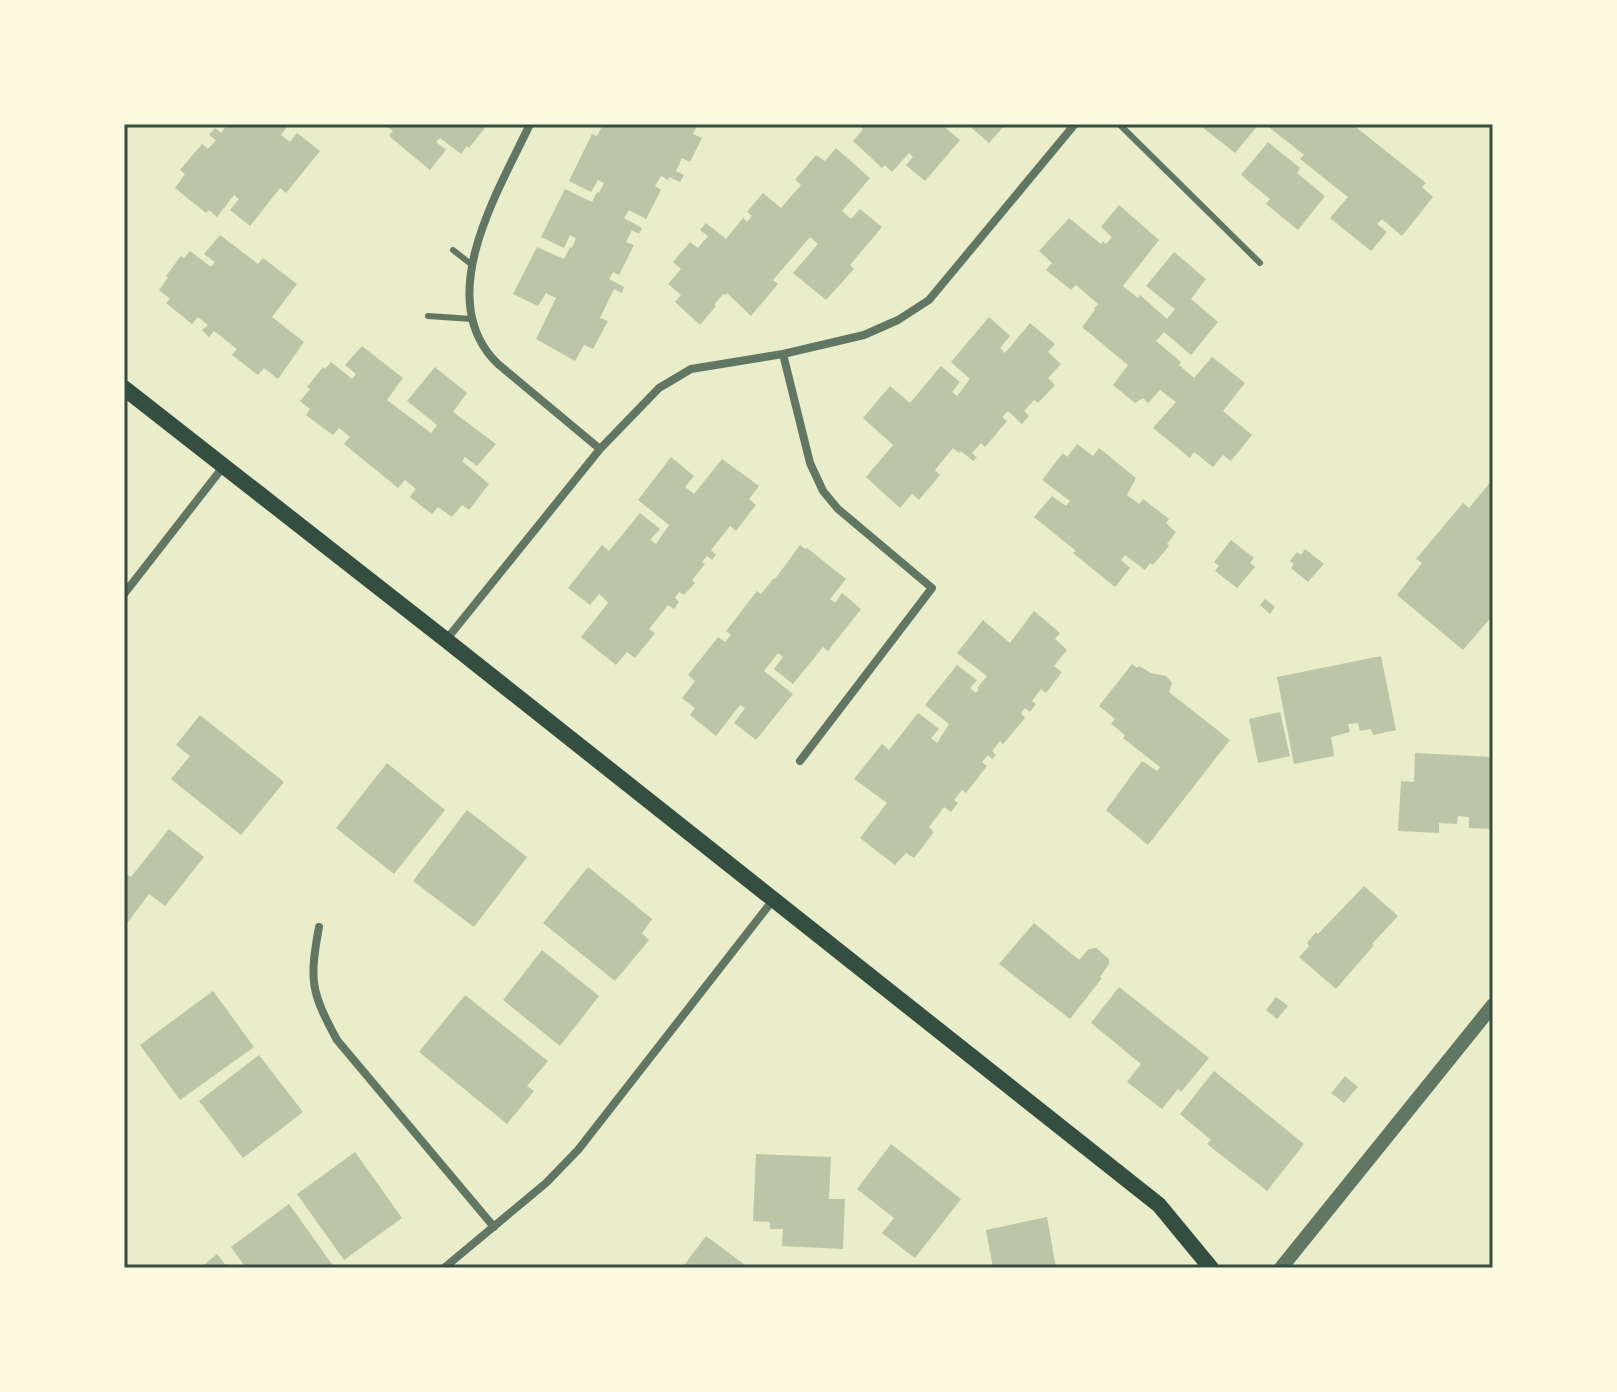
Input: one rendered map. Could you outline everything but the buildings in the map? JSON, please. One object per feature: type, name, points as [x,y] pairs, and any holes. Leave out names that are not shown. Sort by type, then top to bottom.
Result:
[{"type":"main road","points":[[124,388],[1159,1205],[1211,1268]]},
{"type":"street","points":[[530,124],[479,234],[472,265],[472,319],[485,349],[498,364],[600,449]]},
{"type":"street","points":[[446,640],[600,449],[659,388],[691,369],[783,354],[864,335],[898,320],[929,300],[1075,124]]},
{"type":"street","points":[[783,354],[810,463],[823,491],[838,509],[932,588],[800,761]]},
{"type":"street","points":[[124,594],[223,467]]},
{"type":"street","points":[[444,1268],[546,1183],[578,1150],[773,900]]},
{"type":"street","points":[[319,927],[313,960],[313,984],[320,1008],[337,1040],[494,1227]]},
{"type":"street","points":[[1281,1268],[1493,1005]]},
{"type":"lane","points":[[1119,124],[1260,263]]},
{"type":"lane","points":[[453,250],[472,265]]},
{"type":"lane","points":[[428,316],[472,319]]}]
